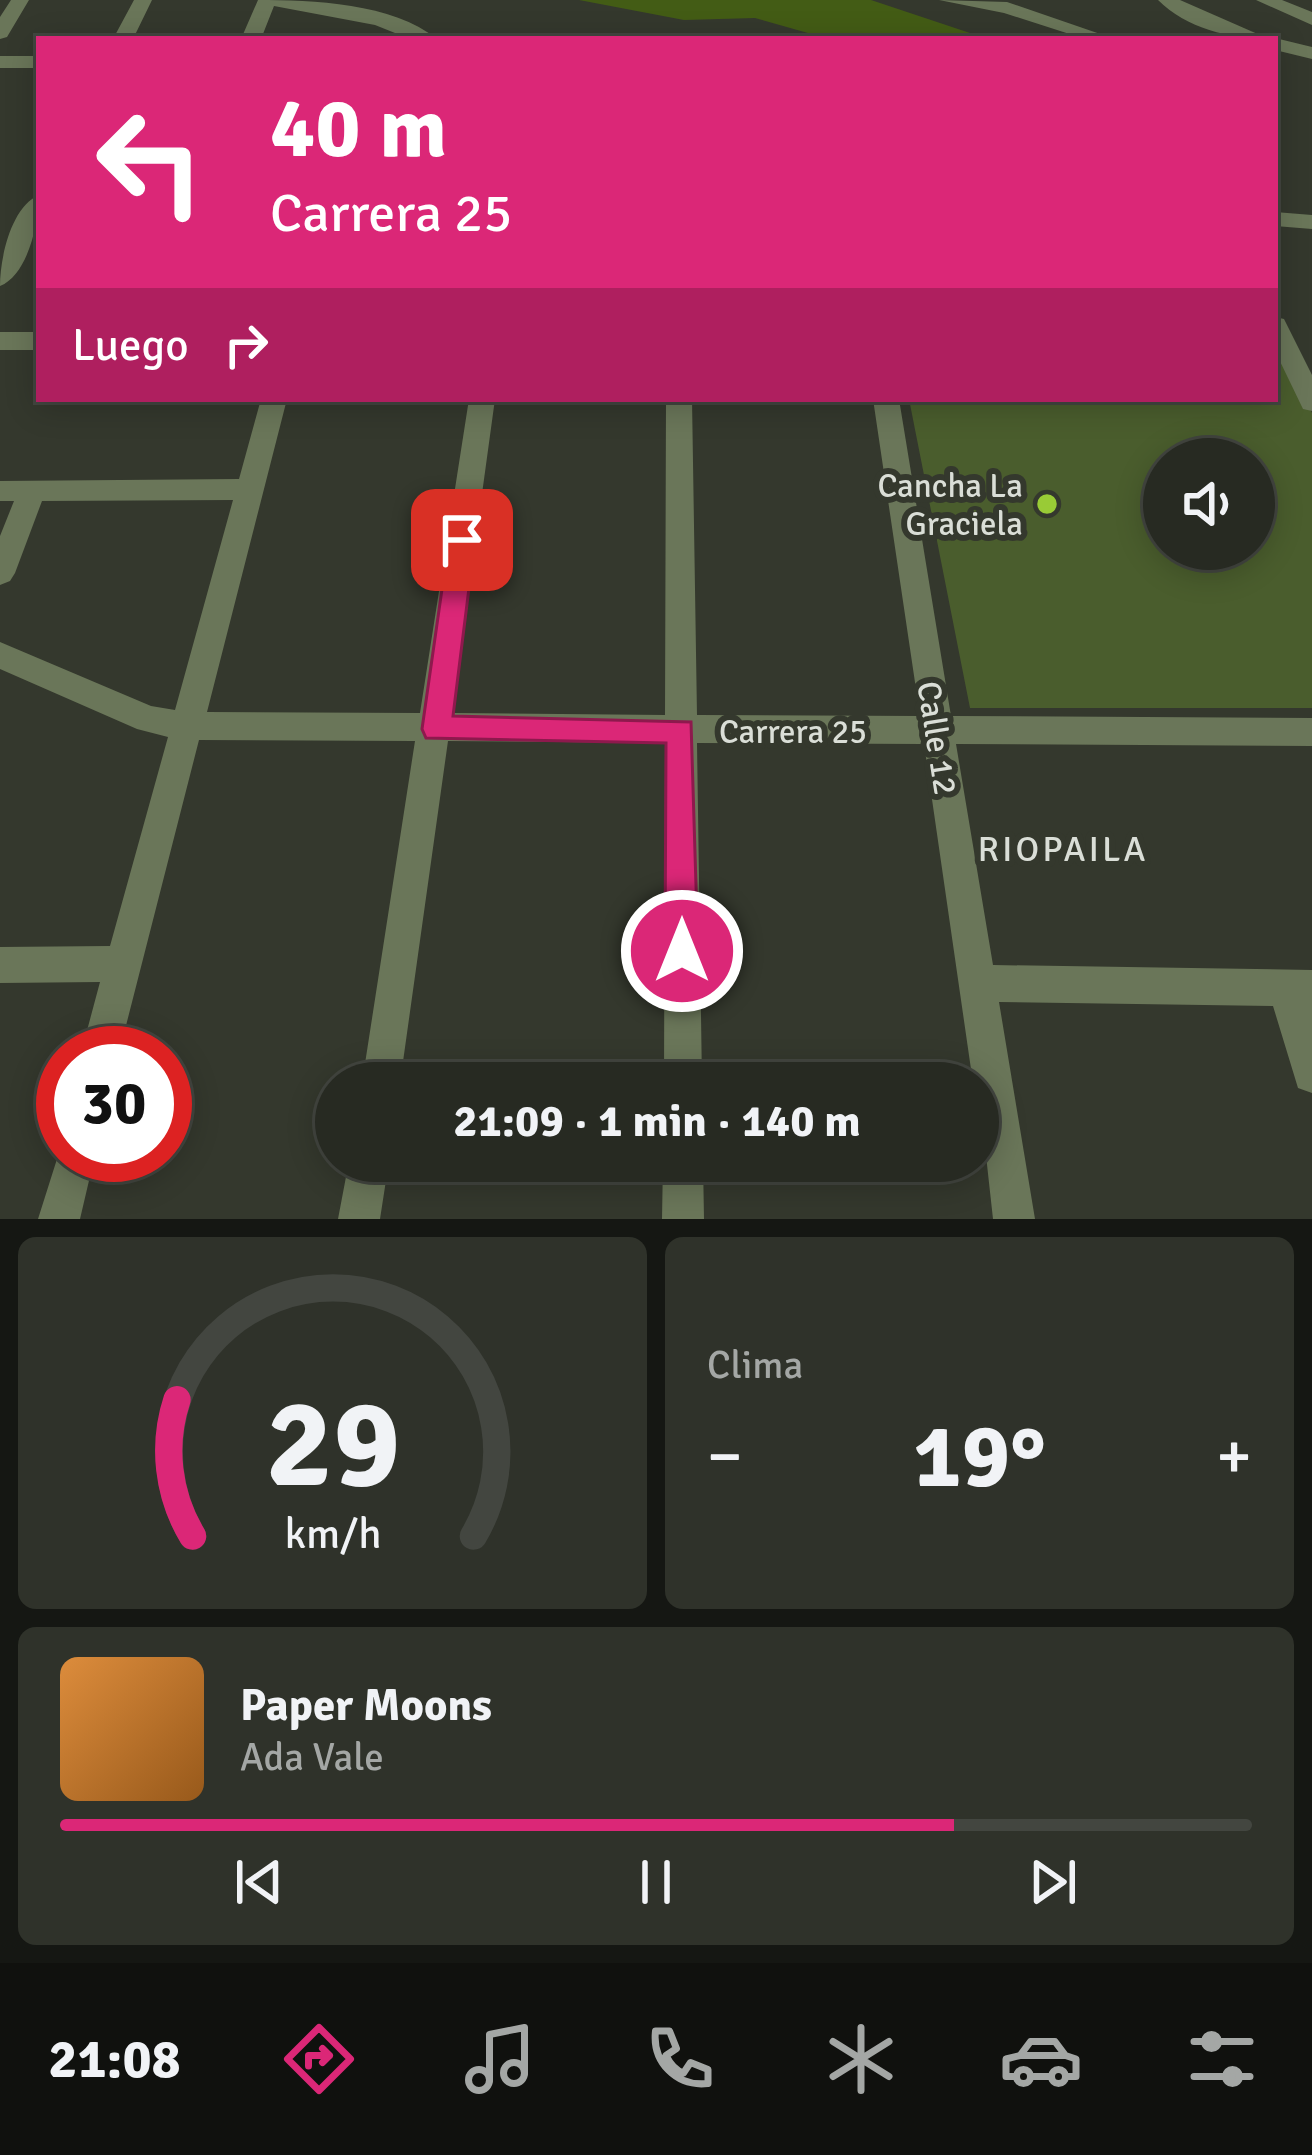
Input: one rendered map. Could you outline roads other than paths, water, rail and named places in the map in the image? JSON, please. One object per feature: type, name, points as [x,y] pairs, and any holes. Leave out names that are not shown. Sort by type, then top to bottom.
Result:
[{"type":"street","points":[[0,33],[20,0]]},
{"type":"street","points":[[124,36],[142,0]]},
{"type":"street","points":[[252,36],[270,0],[411,36]]},
{"type":"street","points":[[948,0],[1005,4],[1096,36]]},
{"type":"street","points":[[1167,0],[1189,15],[1249,36]]},
{"type":"street","points":[[1265,0],[1312,19]]},
{"type":"street","points":[[1278,45],[1312,53]]},
{"type":"street","points":[[0,62],[36,62]]},
{"type":"street","points":[[0,278],[36,208]]},
{"type":"street","points":[[1278,219],[1312,222]]},
{"type":"street","points":[[1278,334],[1312,402]]},
{"type":"street","points":[[0,341],[36,341]]},
{"type":"street","points":[[107,1026],[273,402]]},
{"type":"street","points":[[384,1062],[482,402]]},
{"type":"street","points":[[680,402],[682,1062]]},
{"type":"street","name":"Calle 12","points":[[886,402],[1014,1219]]},
{"type":"street","points":[[0,491],[249,489]]},
{"type":"street","points":[[0,573],[32,491]]},
{"type":"street","name":"Carrera 25","points":[[0,655],[148,719],[184,726],[1312,732]]},
{"type":"street","points":[[0,965],[123,964]]},
{"type":"street","points":[[976,982],[1299,988],[1312,1074]]},
{"type":"street","points":[[59,1219],[68,1182]]},
{"type":"street","points":[[359,1219],[365,1182]]},
{"type":"street","points":[[683,1182],[683,1219]]},
{"type":"place","name":"Cancha La Graciela","points":[[1047,504]]},
{"type":"district","name":"RIOPAILA","points":[[1063,848]]}]
